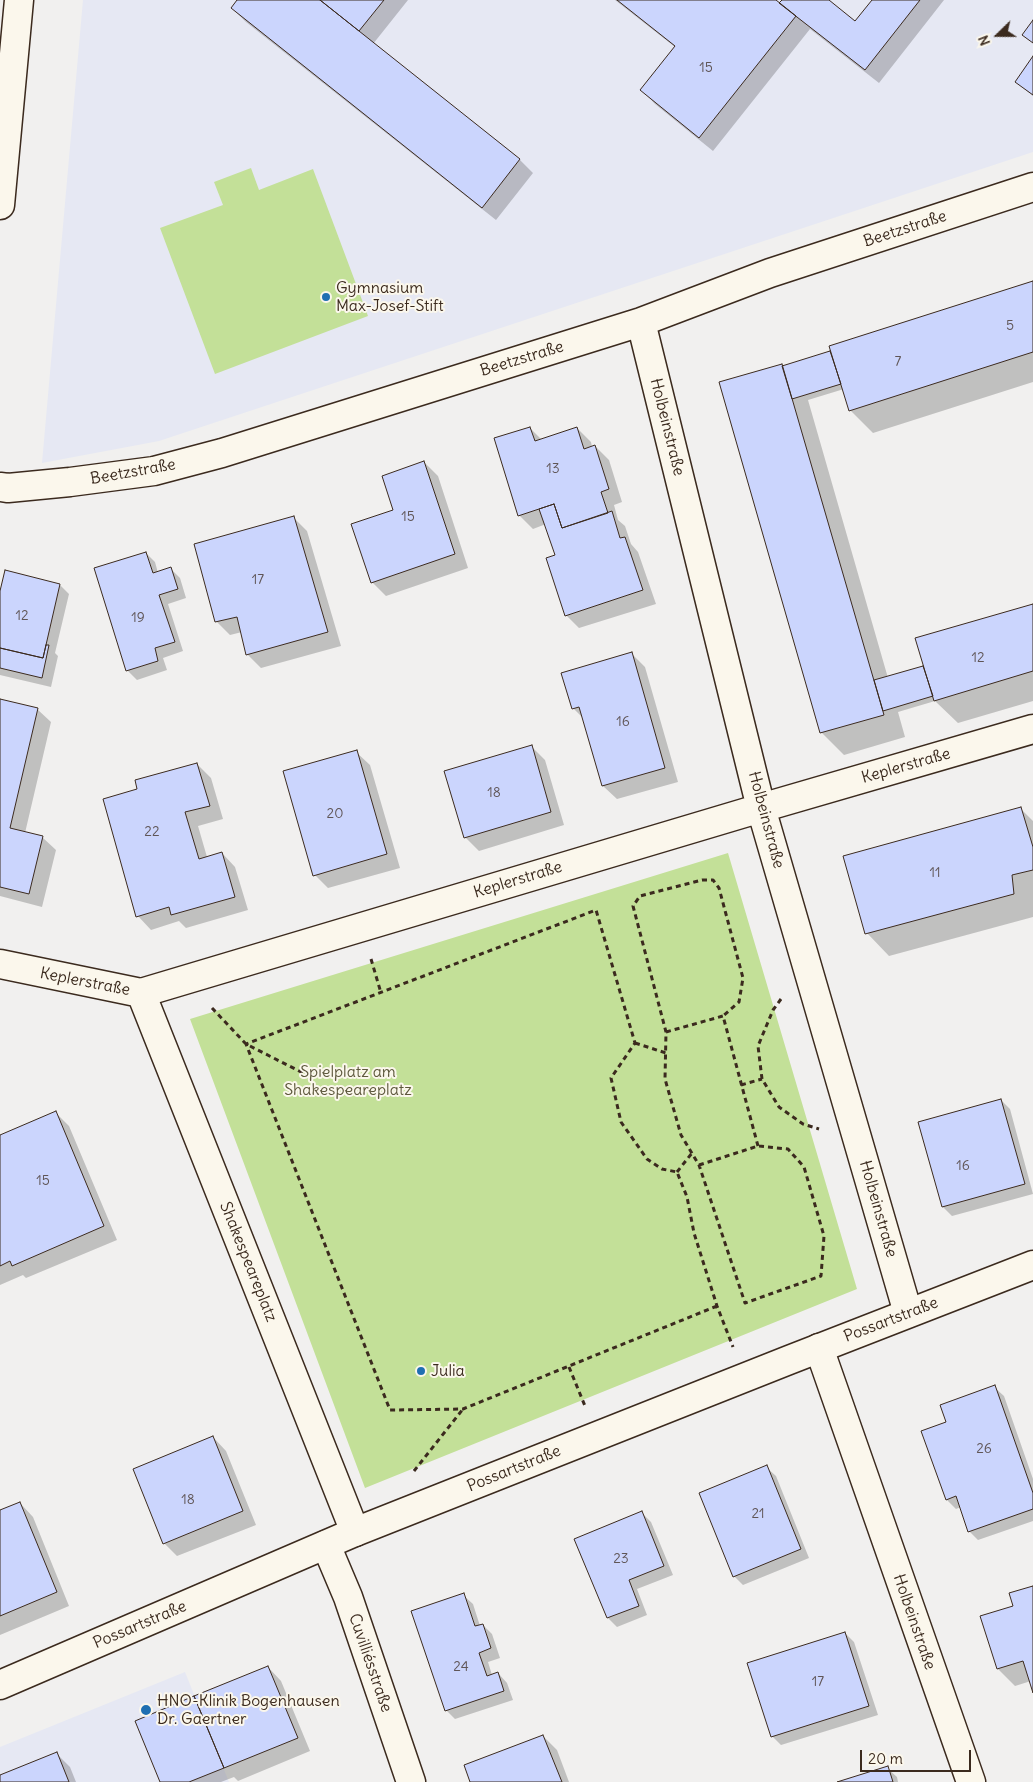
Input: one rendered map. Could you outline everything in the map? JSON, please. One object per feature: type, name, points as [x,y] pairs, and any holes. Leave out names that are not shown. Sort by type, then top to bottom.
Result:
[{"type":"street","points":[[0,205],[19,0]]},
{"type":"street","name":"Beetzstraße","points":[[0,487],[8,488],[70,482],[154,471],[222,453],[641,322],[770,273],[1033,188]]},
{"type":"street","name":"Holbeinstraße","points":[[641,322],[761,808],[908,1313]]},
{"type":"street","name":"Keplerstraße","points":[[0,964],[140,993],[761,808],[1033,730]]},
{"type":"street","name":"Shakespeareplatz","points":[[140,993],[355,1532]]},
{"type":"street","name":"Possartstraße","points":[[0,1685],[355,1532],[1033,1265]]},
{"type":"street","name":"Holbeinstraße","points":[[819,1348],[971,1782]]},
{"type":"street","name":"Cuvilliésstraße","points":[[326,1545],[348,1597],[411,1782]]},
{"type":"path","points":[[666,1032],[723,1016],[739,1002],[743,978],[719,888],[713,880],[702,880],[640,896],[633,906],[666,1032],[665,1079],[681,1135],[699,1165],[744,1303],[821,1276],[824,1236],[804,1167],[788,1148],[758,1146],[699,1165]]},
{"type":"path","points":[[246,1044],[596,910],[634,1042],[611,1078],[621,1122],[647,1159],[662,1168],[677,1172]]},
{"type":"path","points":[[369,951],[381,993]]},
{"type":"path","points":[[782,999],[773,1010],[758,1046],[762,1079],[778,1107],[802,1124],[819,1129]]},
{"type":"path","points":[[723,1016],[758,1146]]},
{"type":"path","points":[[239,1036],[246,1044],[390,1410],[463,1408],[717,1306]]},
{"type":"path","points":[[634,1042],[666,1052]]},
{"type":"path","points":[[246,1044],[303,1073]]},
{"type":"path","points":[[741,1085],[762,1079]]},
{"type":"path","points":[[677,1172],[692,1153]]},
{"type":"path","points":[[677,1172],[687,1197],[694,1233],[717,1306],[734,1348]]},
{"type":"path","points":[[569,1367],[586,1408]]},
{"type":"path","points":[[414,1472],[463,1408]]},
{"type":"shaded area","name":"Gymnasium Max-Josef-Stift","points":[[83,0],[1033,0],[1033,152],[159,441],[42,463]]},
{"type":"shaded area","name":"HNO-Klinik Bogenhausen Dr. Gaertner","points":[[185,1672],[229,1782],[0,1782],[0,1747]]},
{"type":"green space","points":[[251,168],[259,190],[313,169],[368,316],[215,374],[160,228],[223,205],[214,182]]},
{"type":"green space","name":"Spielplatz am Shakespeareplatz","points":[[728,853],[857,1289],[365,1488],[190,1019]]},
{"type":"building","points":[[237,0],[320,0],[520,159],[482,208],[231,8]]},
{"type":"building","points":[[320,0],[384,0],[359,31]]},
{"type":"building","points":[[617,0],[776,0],[796,16],[699,138],[640,90],[675,46]]},
{"type":"building","points":[[782,0],[829,0],[855,21],[872,0],[920,0],[865,70],[779,3]]},
{"type":"building","points":[[1033,20],[1033,43],[1022,35]]},
{"type":"building","points":[[1033,56],[1033,95],[1015,82]]},
{"type":"building","points":[[1033,281],[1033,352],[849,411],[829,346]]},
{"type":"building","points":[[830,351],[841,384],[792,399],[782,366]]},
{"type":"building","points":[[782,364],[884,715],[820,733],[719,382]]},
{"type":"building","points":[[530,427],[535,441],[577,427],[584,449],[595,445],[609,489],[601,492],[608,513],[562,528],[554,504],[518,516],[494,438]]},
{"type":"building","points":[[424,461],[455,554],[371,583],[351,524],[393,510],[382,476]]},
{"type":"building","points":[[554,504],[562,528],[612,511],[620,538],[625,537],[643,590],[565,616],[546,558],[555,555],[539,509]]},
{"type":"building","points":[[294,516],[328,632],[246,655],[237,617],[215,622],[194,544]]},
{"type":"building","points":[[146,552],[153,573],[171,567],[178,589],[159,595],[175,642],[155,648],[158,661],[126,671],[94,568]]},
{"type":"building","points":[[5,570],[60,584],[43,658],[0,648],[0,591]]},
{"type":"building","points":[[1033,604],[1033,671],[934,701],[915,638]]},
{"type":"building","points":[[46,645],[49,645],[42,678],[0,668],[0,648],[43,658]]},
{"type":"building","points":[[632,652],[665,768],[602,786],[579,707],[572,709],[561,673]]},
{"type":"building","points":[[923,666],[933,696],[883,711],[874,680]]},
{"type":"building","points":[[0,699],[38,708],[10,828],[43,836],[29,894],[0,887]]},
{"type":"building","points":[[532,745],[551,812],[464,838],[444,771]]},
{"type":"building","points":[[357,750],[387,854],[313,876],[283,771]]},
{"type":"building","points":[[197,763],[210,806],[185,812],[199,859],[222,852],[235,897],[171,915],[169,907],[136,917],[103,799],[137,789],[135,780]]},
{"type":"building","points":[[1021,807],[1033,847],[1033,870],[1012,875],[1014,894],[865,934],[843,856]]},
{"type":"building","points":[[1001,1099],[1025,1184],[942,1207],[918,1122]]},
{"type":"building","points":[[56,1111],[104,1226],[12,1266],[10,1261],[0,1266],[0,1135]]},
{"type":"building","points":[[995,1385],[1033,1493],[1033,1509],[968,1532],[956,1496],[946,1500],[921,1431],[946,1422],[940,1405]]},
{"type":"building","points":[[213,1436],[243,1511],[163,1544],[133,1469]]},
{"type":"building","points":[[767,1465],[801,1549],[733,1577],[699,1493]]},
{"type":"building","points":[[20,1502],[57,1592],[0,1616],[0,1510]]},
{"type":"building","points":[[642,1511],[664,1566],[629,1580],[639,1606],[607,1618],[574,1539]]},
{"type":"building","points":[[1033,1586],[1033,1693],[1023,1661],[997,1669],[980,1616],[1013,1606],[1009,1593]]},
{"type":"building","points":[[464,1593],[475,1626],[483,1624],[491,1648],[479,1653],[487,1676],[498,1672],[504,1691],[445,1711],[411,1611]]},
{"type":"building","points":[[845,1632],[869,1706],[771,1737],[747,1663]]},
{"type":"building","points":[[268,1666],[298,1738],[224,1768],[194,1696]]},
{"type":"building","points":[[194,1696],[224,1768],[189,1782],[160,1782],[135,1721]]},
{"type":"building","points":[[543,1735],[562,1782],[470,1782],[464,1765]]},
{"type":"building","points":[[57,1752],[69,1782],[0,1782],[0,1775]]},
{"type":"building","points":[[888,1766],[893,1782],[837,1782]]},
{"type":"place","name":"Gymnasium Max-Josef-Stift","points":[[326,297]]},
{"type":"place","name":"Julia","points":[[421,1371]]},
{"type":"place","name":"HNO-Klinik Bogenhausen Dr. Gaertner","points":[[146,1710]]}]
